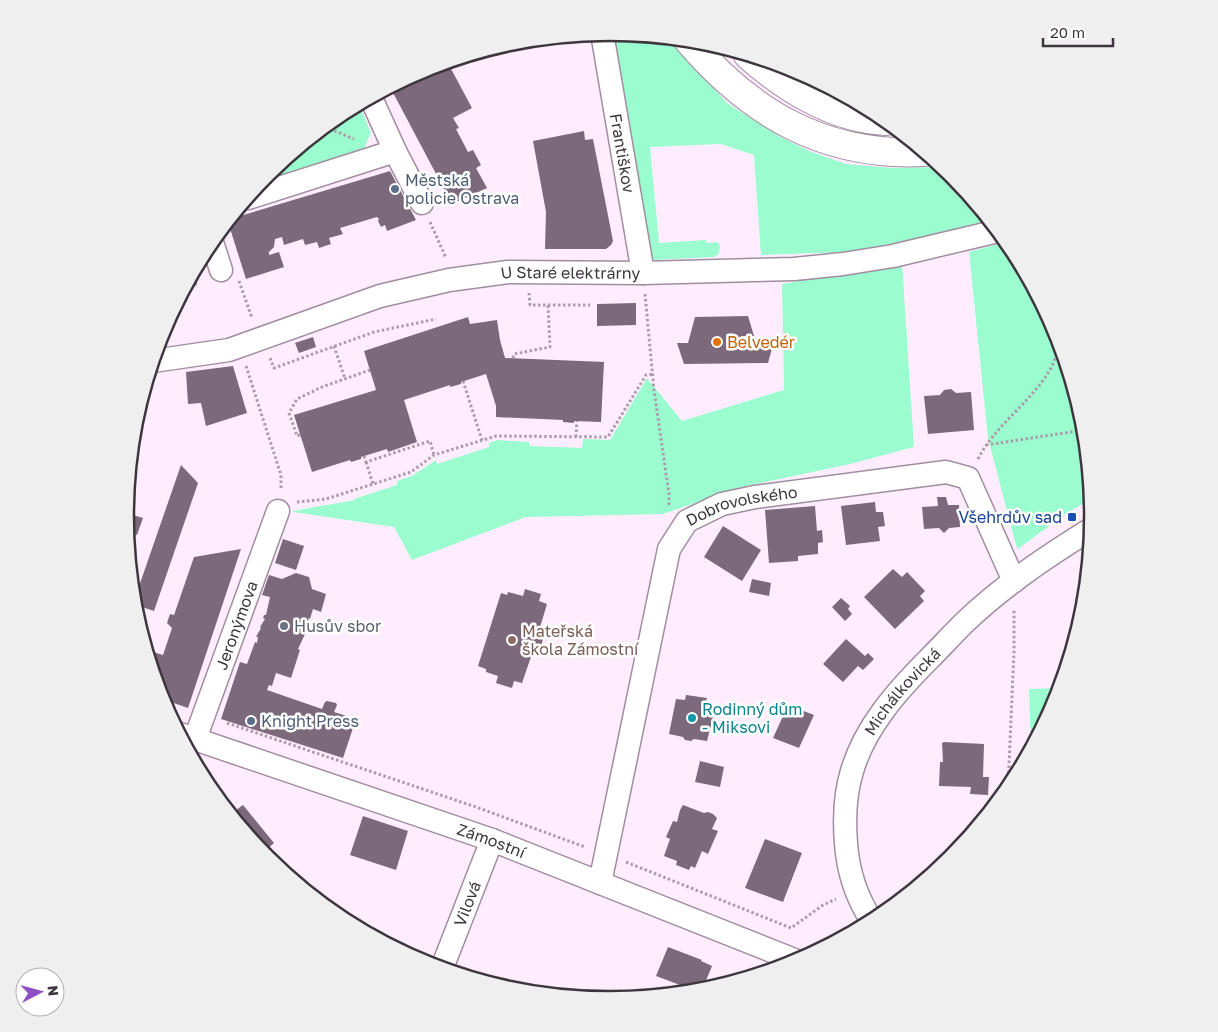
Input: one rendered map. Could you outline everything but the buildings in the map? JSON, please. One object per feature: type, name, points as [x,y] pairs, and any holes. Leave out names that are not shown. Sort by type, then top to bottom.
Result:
[{"type":"main road","points":[[697,49],[726,80],[750,101],[780,119],[821,138],[846,146],[871,151],[914,152]]},
{"type":"main road","points":[[761,66],[788,86],[816,101],[844,114],[871,120]]},
{"type":"street","name":"Františkov","points":[[603,41],[643,274]]},
{"type":"street","points":[[374,104],[422,203]]},
{"type":"street","points":[[260,194],[395,150]]},
{"type":"street","name":"U Staré elektrárny","points":[[160,361],[256,346],[380,296],[455,279],[508,272],[643,274],[794,269],[893,256],[990,233]]},
{"type":"street","points":[[216,249],[230,276]]},
{"type":"street","name":"Dobrovolského","points":[[600,883],[669,549],[687,520],[722,504],[755,496],[946,472],[968,478],[1014,581]]},
{"type":"street","name":"Jeronýmova","points":[[188,736],[283,502]]},
{"type":"street","name":"Michálkovická","points":[[868,914],[857,894],[851,877],[846,848],[845,818],[852,771],[870,731],[902,687],[964,623],[1014,581],[1083,534]]},
{"type":"street","name":"Zámostní","points":[[189,737],[492,840],[786,957]]},
{"type":"street","name":"Vilová","points":[[444,962],[492,840]]},
{"type":"path","points":[[422,203],[455,279]]},
{"type":"path","points":[[529,273],[530,305],[590,305]]},
{"type":"path","points":[[643,274],[653,374],[669,494]]},
{"type":"path","points":[[230,276],[256,346],[281,475],[283,502],[326,499],[411,472],[434,456],[496,436],[608,438],[646,375],[653,374]]},
{"type":"path","points":[[514,358],[514,354],[550,347],[548,305]]},
{"type":"path","points":[[256,346],[274,368],[374,332],[436,319]]},
{"type":"path","points":[[334,346],[345,379]]},
{"type":"path","points":[[1055,354],[1051,368],[1012,417],[985,445],[1076,431]]},
{"type":"path","points":[[300,435],[297,436],[289,412],[297,400],[322,387],[370,370]]},
{"type":"path","points":[[463,381],[482,440]]},
{"type":"path","points":[[576,437],[578,421]]},
{"type":"path","points":[[366,462],[430,441],[434,456]]},
{"type":"path","points":[[364,456],[373,484]]},
{"type":"path","points":[[1009,772],[1014,650],[1014,581]]},
{"type":"path","points":[[823,905],[836,899]]},
{"type":"green space","points":[[610,41],[676,46],[727,103],[777,135],[809,151],[846,164],[892,168],[931,167],[945,180],[982,222],[876,251],[761,255],[754,155],[721,144],[650,147],[659,243],[706,240],[706,243],[717,242],[720,245],[719,254],[714,257],[654,260],[649,258]]},
{"type":"green space","points":[[362,111],[371,133],[363,151],[271,182],[320,139]]},
{"type":"green space","points":[[998,244],[1004,252],[1035,306],[1048,334],[1059,363],[1075,423],[1080,454],[1084,503],[1064,515],[1018,549],[988,438],[969,252]]},
{"type":"green space","points":[[902,263],[914,447],[850,464],[742,487],[663,514],[526,517],[412,560],[394,527],[293,512],[355,500],[397,485],[397,481],[412,476],[436,460],[437,464],[489,447],[489,443],[497,440],[529,442],[530,446],[582,448],[583,439],[610,440],[647,378],[682,421],[784,390],[782,284]]},
{"type":"green space","points":[[1052,688],[1031,734],[1029,689]]},
{"type":"place","name":"Městská policie Ostrava","points":[[395,189]]},
{"type":"place","name":"Belvedér","points":[[717,342]]},
{"type":"place","name":"Všehrdův sad","points":[[1072,517]]},
{"type":"place","name":"Husův sbor","points":[[284,626]]},
{"type":"place","name":"Mateřská škola Zámostní","points":[[512,640]]},
{"type":"place","name":"Rodinný dům - Miksovi","points":[[692,718]]},
{"type":"place","name":"Knight Press","points":[[251,721]]}]
